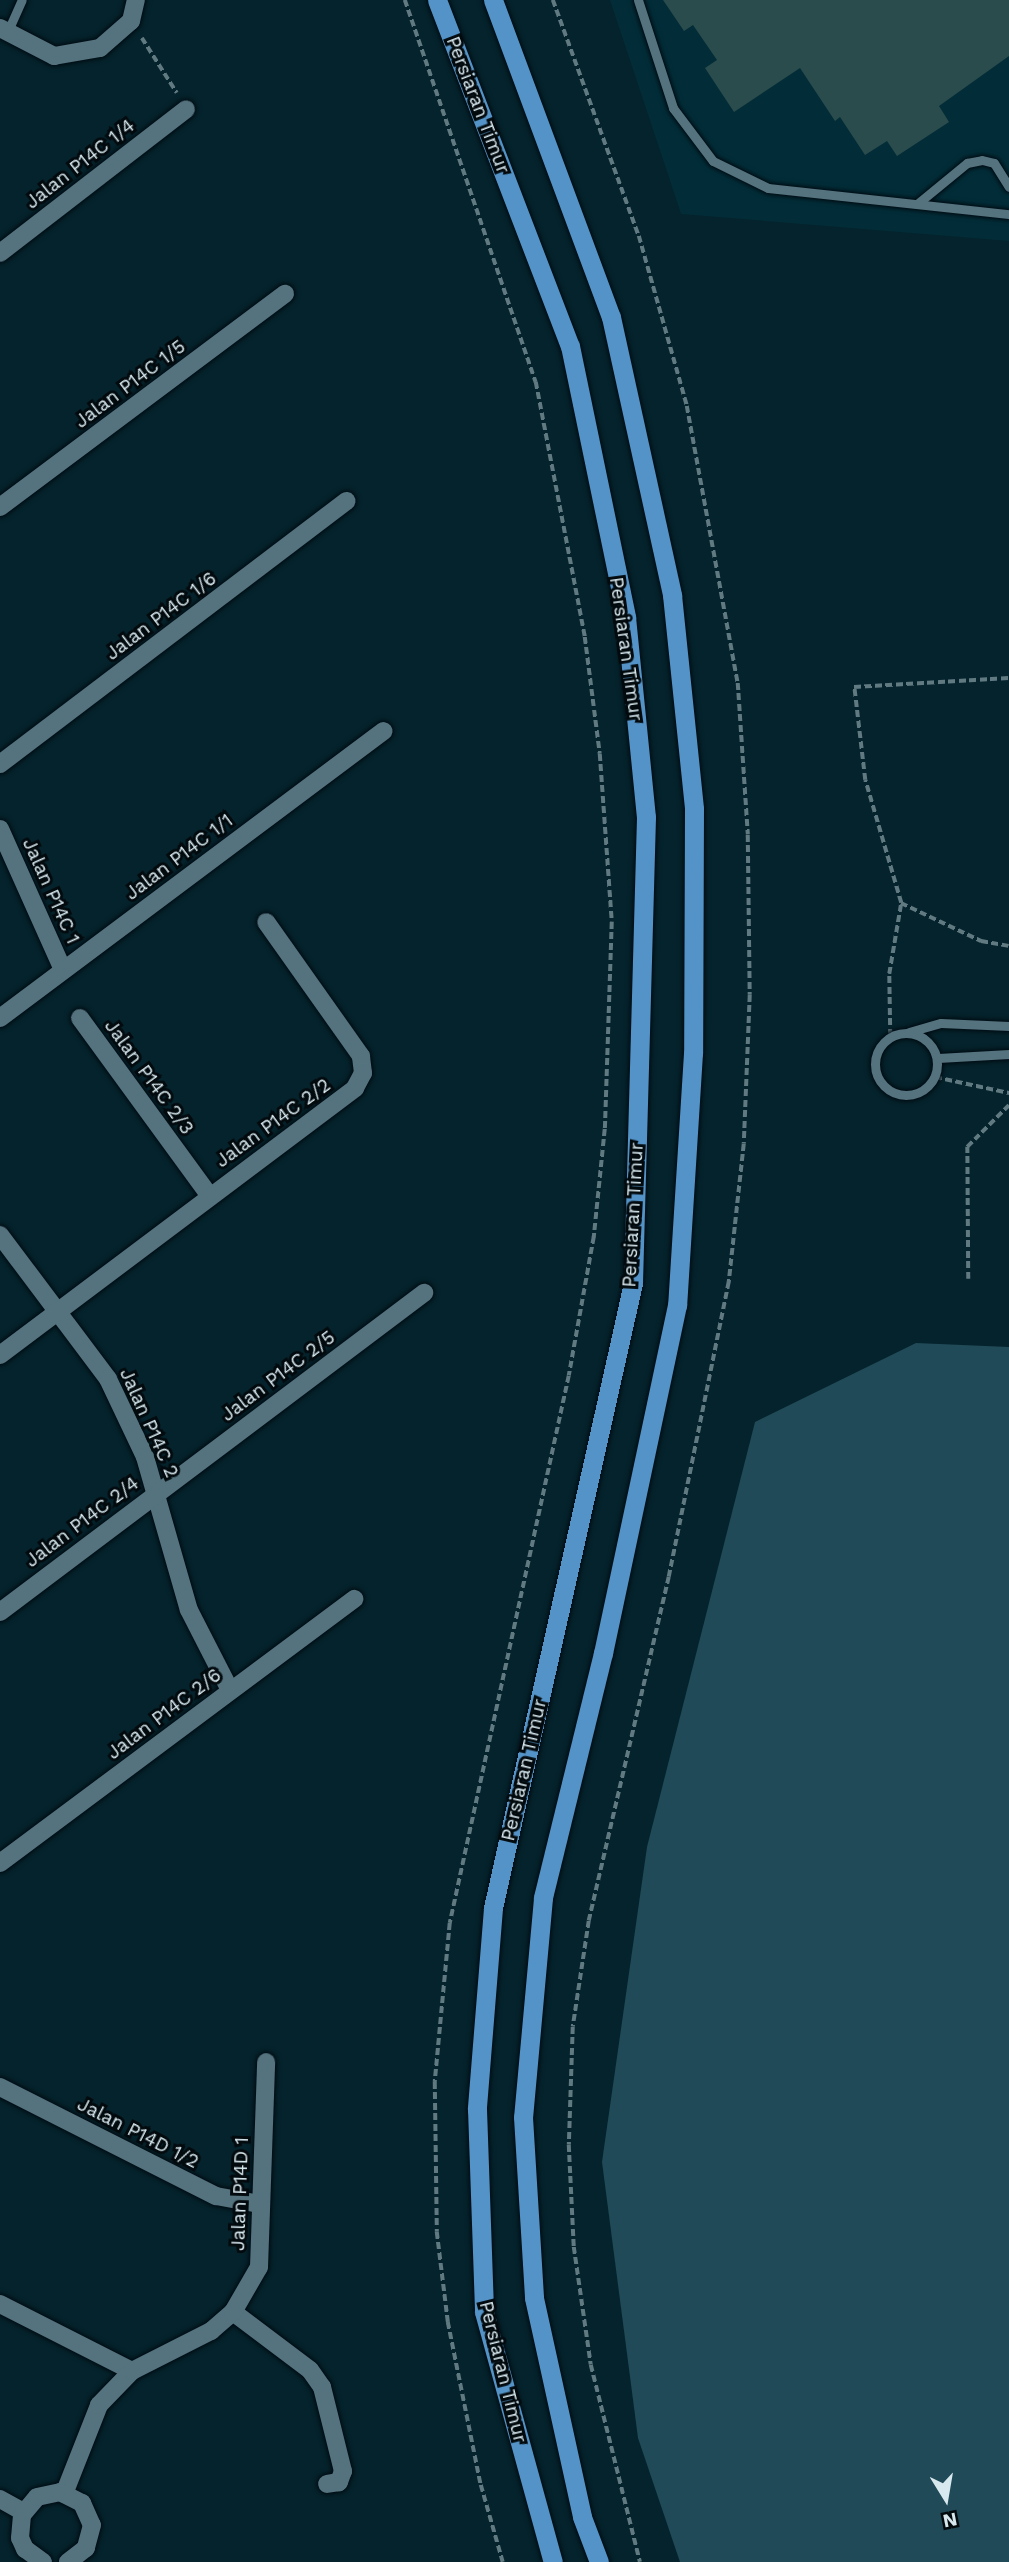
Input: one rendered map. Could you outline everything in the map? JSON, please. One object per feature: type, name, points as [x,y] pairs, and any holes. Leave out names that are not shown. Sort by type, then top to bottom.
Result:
[{"type":"main road","name":"Persiaran Timur","points":[[438,0],[570,346],[626,617],[646,817],[633,1283],[494,1908],[477,2109],[484,2312],[553,2562]]},
{"type":"main road","points":[[493,0],[611,317],[672,595],[694,809],[693,1052],[677,1305],[603,1653],[543,1898],[523,2117],[534,2298],[582,2517],[599,2562]]},
{"type":"street","points":[[4,30],[54,56],[100,48],[131,21],[136,0]]},
{"type":"street","name":"Jalan P14C 1/4","points":[[0,253],[186,108]]},
{"type":"street","name":"Jalan P14C 1/5","points":[[0,507],[285,294]]},
{"type":"street","name":"Jalan P14C 1/6","points":[[0,764],[347,501]]},
{"type":"street","name":"Jalan P14C 1/1","points":[[0,1018],[384,731]]},
{"type":"street","name":"Jalan P14C 1","points":[[0,829],[63,970]]},
{"type":"street","name":"Jalan P14C 2/2","points":[[0,1355],[209,1195],[355,1088],[363,1073],[361,1056],[266,922]]},
{"type":"street","name":"Jalan P14C 2/3","points":[[80,1018],[209,1195]]},
{"type":"street","name":"Jalan P14C 2","points":[[0,1235],[108,1379],[157,1492],[188,1610],[230,1690]]},
{"type":"street","name":"Jalan P14C 2/5","points":[[157,1492],[424,1293]]},
{"type":"street","name":"Jalan P14C 2/4","points":[[0,1612],[157,1492]]},
{"type":"street","name":"Jalan P14C 2/6","points":[[0,1863],[354,1599]]},
{"type":"street","name":"Jalan P14D 1","points":[[64,2494],[99,2405],[132,2371],[211,2331],[233,2312],[259,2267],[266,2062]]},
{"type":"street","name":"Jalan P14D 1/2","points":[[0,2087],[216,2196],[260,2204]]},
{"type":"street","points":[[0,2304],[132,2371]]},
{"type":"street","points":[[233,2312],[310,2370],[322,2387],[343,2471],[339,2482],[327,2484]]},
{"type":"street","points":[[43,2562],[25,2549],[20,2538],[23,2512],[37,2497],[64,2494],[82,2503],[92,2525],[86,2548],[75,2560]]},
{"type":"street","points":[[0,2499],[23,2512]]},
{"type":"lane","points":[[4,30],[22,0]]},
{"type":"lane","points":[[638,0],[673,108],[713,161],[768,187],[1009,215]]},
{"type":"lane","points":[[917,204],[967,163],[982,160],[993,163],[1009,187]]},
{"type":"lane","points":[[909,1032],[928,1040],[937,1058],[935,1077],[922,1092],[902,1096],[884,1088],[874,1070],[876,1051],[890,1036],[941,1023],[1009,1026]]},
{"type":"lane","points":[[937,1058],[1009,1054]]},
{"type":"path","points":[[405,0],[536,382],[585,637],[600,754],[612,922],[605,1129],[594,1237],[569,1376],[450,1923],[435,2082],[437,2232],[448,2322],[481,2484],[503,2562]]},
{"type":"path","points":[[131,21],[186,108]]},
{"type":"path","points":[[890,1036],[889,974],[901,903],[865,780],[854,687],[1009,678]]},
{"type":"path","points":[[901,903],[981,941],[1009,946]]},
{"type":"path","points":[[935,1077],[1009,1093]]},
{"type":"path","points":[[968,1279],[967,1147],[1009,1105]]},
{"type":"shaded area","points":[[610,0],[1009,0],[1009,241],[681,214]]},
{"type":"shaded area","points":[[916,1343],[1009,1347],[1009,2562],[680,2562],[638,2438],[602,2162],[647,1847],[755,1422]]},
{"type":"building","points":[[663,0],[1009,0],[1009,56],[939,106],[949,122],[897,156],[887,141],[865,155],[840,117],[835,121],[800,68],[734,112],[705,68],[717,60],[693,25],[684,31]]}]
